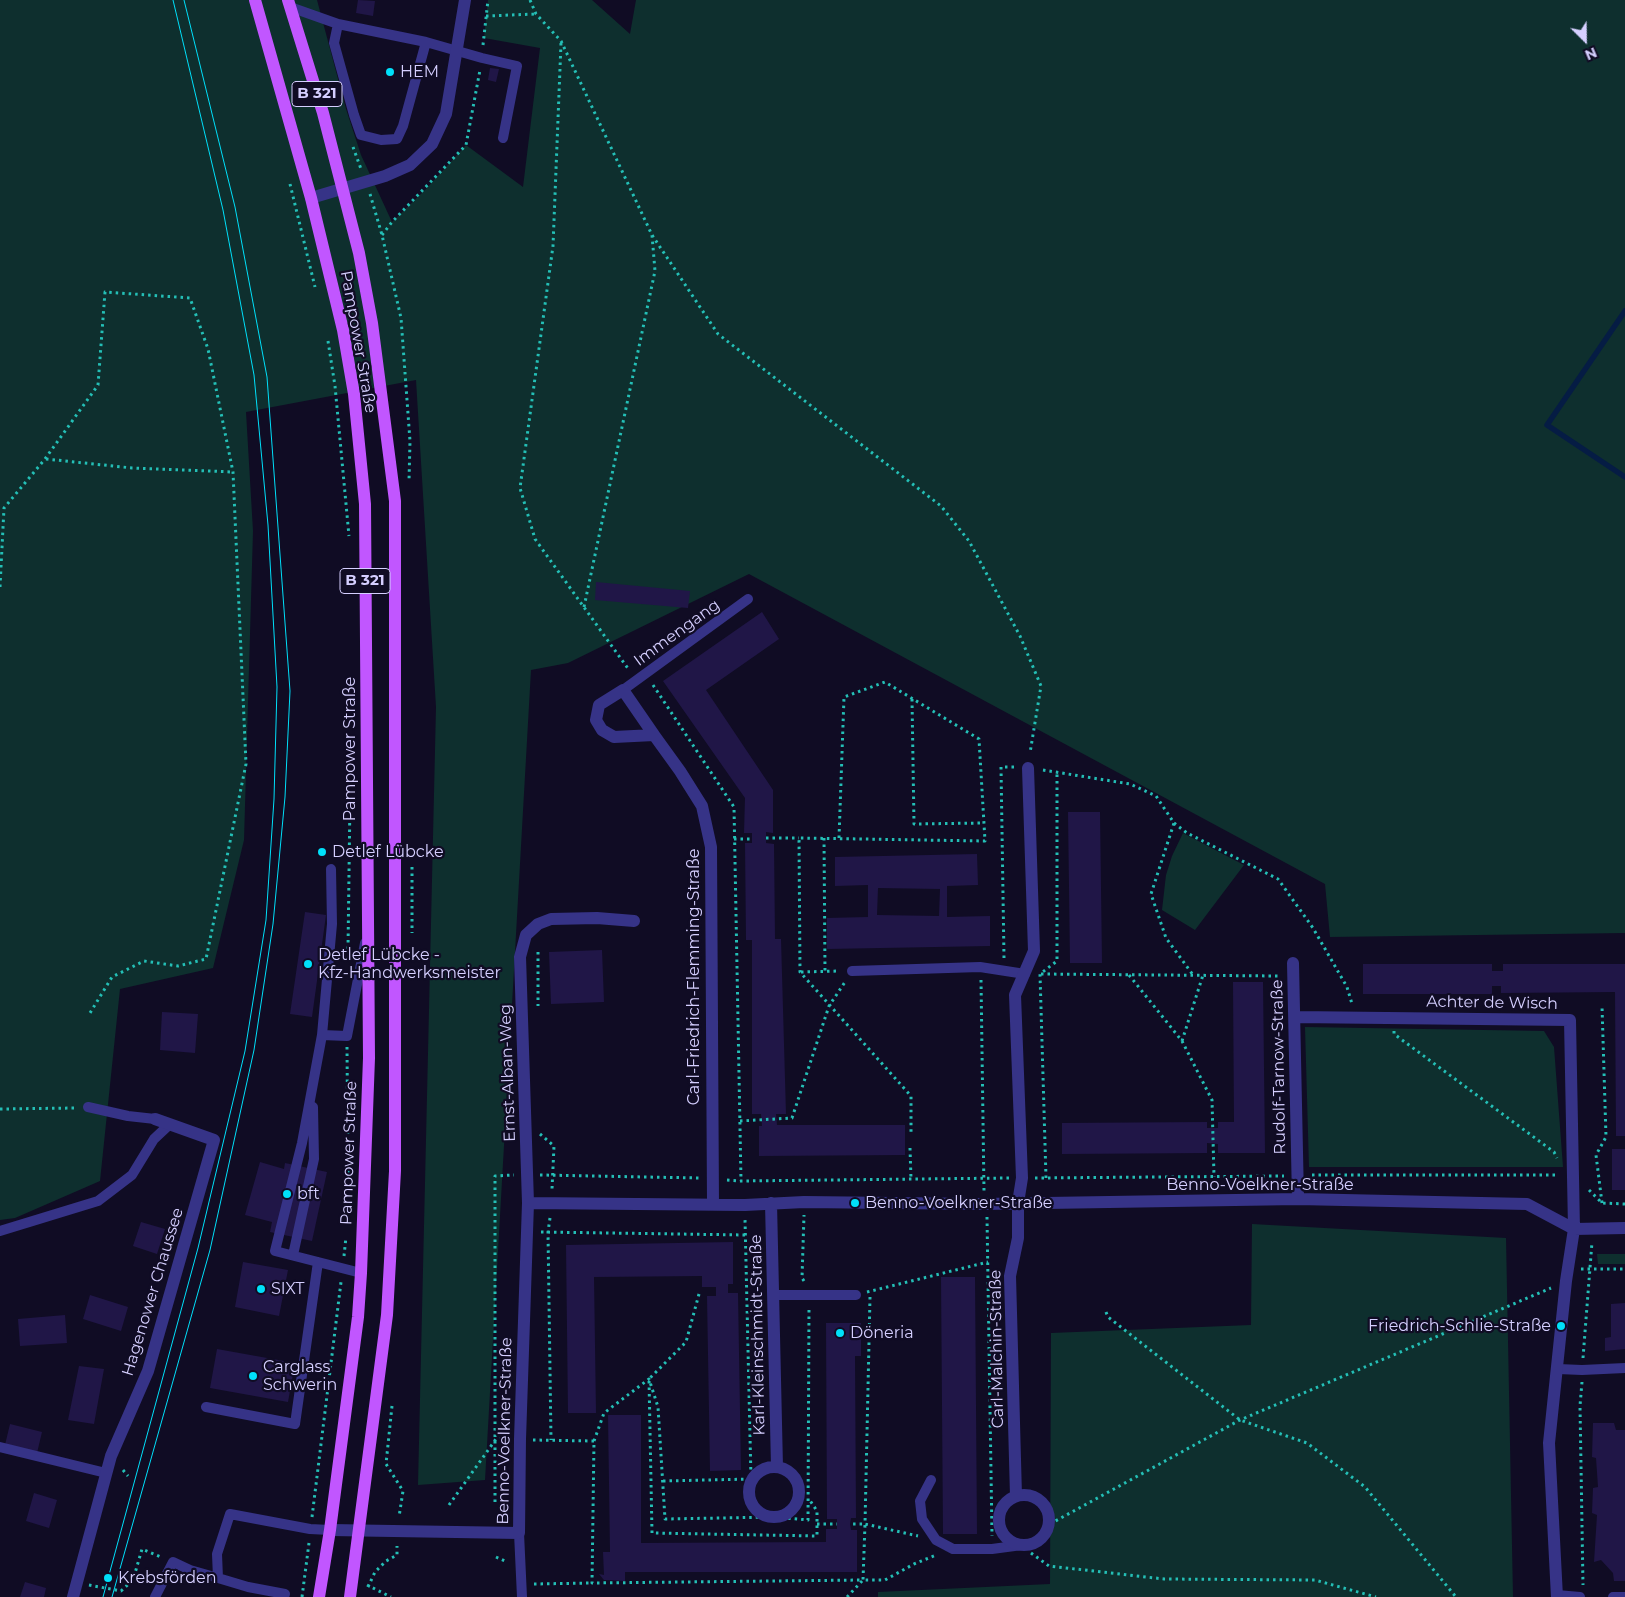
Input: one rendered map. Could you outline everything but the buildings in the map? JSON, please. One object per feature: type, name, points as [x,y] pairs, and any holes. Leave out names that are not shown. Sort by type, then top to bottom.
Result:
[{"type":"main road","name":"Pampower Straße","points":[[256,0],[311,198],[343,330],[354,394],[365,504],[369,1058],[361,1273],[358,1316],[330,1530],[319,1597]]},
{"type":"main road","name":"Pampower Straße","points":[[289,3],[323,113],[359,253],[372,323],[394,501],[395,1172],[387,1316],[350,1597]]},
{"type":"street","points":[[311,198],[385,176],[410,165],[432,144],[446,114],[465,0]]},
{"type":"street","points":[[623,690],[599,705],[596,720],[602,730],[614,737],[654,735]]},
{"type":"street","name":"Carl-Friedrich-Flemming-Straße","points":[[623,690],[680,771],[702,806],[711,847],[713,1204]]},
{"type":"street","name":"Carl-Malchin-Straße","points":[[1016,1496],[1010,1276],[1018,1238],[1018,1203],[1022,1178],[1015,995],[1034,951],[1028,768]]},
{"type":"street","points":[[538,924],[551,919],[597,918],[634,921]]},
{"type":"street","name":"Ernst-Alban-Weg","points":[[528,1203],[520,957],[526,935],[538,924]]},
{"type":"street","name":"Rudolf-Tarnow-Straße","points":[[1294,970],[1298,1199]]},
{"type":"street","name":"Achter de Wisch","points":[[1295,1017],[1570,1020],[1574,1229]]},
{"type":"street","name":"Hagenower Chaussee","points":[[73,1597],[111,1456],[148,1371],[214,1140],[155,1118]]},
{"type":"street","name":"Benno-Voelkner-Straße","points":[[330,1530],[519,1533],[520,1439],[528,1203],[745,1205],[804,1202],[983,1204],[1298,1199],[1527,1204],[1574,1229]]},
{"type":"street","name":"Karl-Kleinschmidt-Straße","points":[[771,1203],[777,1467]]},
{"type":"street","points":[[1557,1596],[1549,1443],[1566,1282],[1574,1229],[1625,1228]]},
{"type":"street","points":[[777,1467],[785,1469],[792,1474],[799,1489],[799,1497],[796,1504],[783,1515],[775,1517],[760,1513],[750,1502],[748,1494],[751,1479],[762,1469],[777,1467]]},
{"type":"street","points":[[1025,1494],[1041,1500],[1050,1515],[1050,1524],[1048,1531],[1037,1542],[1030,1545],[1022,1545],[1006,1538],[1001,1531],[999,1523],[1003,1506],[1016,1496],[1025,1494]]},
{"type":"lane","points":[[289,3],[338,24],[426,42],[517,66],[503,138]]},
{"type":"lane","points":[[338,24],[334,43],[361,135],[381,140],[397,139],[403,126],[426,42]]},
{"type":"lane","name":"Immengang","points":[[623,690],[748,599]]},
{"type":"lane","points":[[331,869],[332,924],[322,1035],[302,1143],[275,1250],[361,1273]]},
{"type":"lane","points":[[322,1035],[347,1036],[368,927]]},
{"type":"lane","points":[[852,971],[980,967],[1025,974]]},
{"type":"lane","points":[[293,1255],[314,1159],[312,1086]]},
{"type":"lane","points":[[88,1107],[128,1116],[155,1118]]},
{"type":"lane","points":[[0,1231],[98,1201],[132,1176],[154,1139],[170,1124]]},
{"type":"lane","points":[[206,1407],[295,1424],[318,1262]]},
{"type":"lane","points":[[773,1295],[856,1295]]},
{"type":"lane","points":[[1558,1369],[1625,1368]]},
{"type":"lane","points":[[0,1447],[106,1473]]},
{"type":"lane","points":[[931,1480],[920,1500],[922,1518],[936,1540],[953,1549],[992,1549],[1022,1545]]},
{"type":"lane","points":[[218,1578],[217,1554],[230,1514],[310,1529],[330,1530]]},
{"type":"lane","points":[[519,1533],[522,1597]]},
{"type":"lane","points":[[155,1597],[173,1562],[190,1570],[248,1588],[285,1594],[284,1597]]},
{"type":"lane","points":[[1557,1596],[1581,1592]]},
{"type":"lane","points":[[1613,1597],[1625,1597]]},
{"type":"path","points":[[530,0],[536,14],[561,41],[652,235],[718,334],[941,506],[968,540],[1020,636],[1041,686],[1028,768]]},
{"type":"path","points":[[486,16],[536,14]]},
{"type":"path","points":[[561,41],[553,246],[520,488],[535,539],[636,681]]},
{"type":"path","points":[[287,175],[316,288]]},
{"type":"path","points":[[584,607],[656,272],[652,235]]},
{"type":"path","points":[[0,516],[4,508],[45,459],[98,385],[105,292],[190,298],[208,349],[233,472],[246,764],[206,958],[178,966],[144,961],[112,977],[90,1013]]},
{"type":"path","points":[[327,334],[335,386],[349,546]]},
{"type":"path","points":[[45,459],[132,468],[233,472]]},
{"type":"path","points":[[0,587],[4,508]]},
{"type":"path","points":[[766,838],[984,840],[979,739],[885,682],[844,697],[839,838]]},
{"type":"path","points":[[912,698],[914,824],[984,824]]},
{"type":"path","points":[[1005,971],[1001,767],[1028,768],[1130,784],[1156,796],[1174,823],[1187,833],[1278,879],[1313,928],[1347,988],[1357,1018]]},
{"type":"path","points":[[1040,974],[1057,961],[1057,772]]},
{"type":"path","points":[[348,957],[350,791]]},
{"type":"path","points":[[1174,823],[1152,894],[1166,938],[1193,975]]},
{"type":"path","points":[[799,838],[800,972],[911,1096],[911,1132]]},
{"type":"path","points":[[824,838],[825,972]]},
{"type":"path","points":[[734,839],[752,839]]},
{"type":"path","points":[[538,924],[538,1014]]},
{"type":"path","points":[[980,967],[985,1178],[983,1204],[987,1220],[988,1262],[992,1549]]},
{"type":"path","points":[[1025,974],[1203,975],[1294,970]]},
{"type":"path","points":[[800,972],[852,971]]},
{"type":"path","points":[[740,1121],[792,1118],[829,1006],[852,971]]},
{"type":"path","points":[[1040,974],[1046,1178]]},
{"type":"path","points":[[1129,974],[1182,1041],[1212,1100],[1214,1177]]},
{"type":"path","points":[[1182,1041],[1203,975]]},
{"type":"path","points":[[1602,1006],[1606,1137],[1596,1155],[1602,1203]]},
{"type":"path","points":[[1394,1018],[1394,1034],[1554,1152],[1557,1160]]},
{"type":"path","points":[[347,1036],[348,1174]]},
{"type":"path","points":[[0,1109],[88,1107]]},
{"type":"path","points":[[539,1134],[554,1146],[552,1203],[548,1232],[551,1440]]},
{"type":"path","points":[[910,1148],[910,1179]]},
{"type":"path","points":[[496,1502],[495,1176],[553,1174],[712,1178],[741,1181],[1298,1175],[1564,1175],[1560,1168]]},
{"type":"path","points":[[1573,1175],[1602,1203],[1625,1204]]},
{"type":"path","points":[[649,1379],[658,1407],[665,1519],[775,1517],[808,1520],[809,1295],[802,1278],[804,1202]]},
{"type":"path","points":[[663,1481],[751,1479],[745,1205]]},
{"type":"path","points":[[1581,1592],[1580,1406],[1593,1229]]},
{"type":"path","points":[[302,1597],[331,1374],[346,1232]]},
{"type":"path","points":[[527,1232],[746,1234]]},
{"type":"path","points":[[856,1295],[988,1262]]},
{"type":"path","points":[[1568,1268],[1625,1269]]},
{"type":"path","points":[[1050,1524],[1240,1420],[1566,1282]]},
{"type":"path","points":[[847,1597],[863,1580],[871,1292]]},
{"type":"path","points":[[592,1583],[594,1441],[604,1413],[649,1379],[686,1342],[699,1294]]},
{"type":"path","points":[[1106,1312],[1108,1317],[1240,1420],[1307,1443],[1365,1487],[1456,1597]]},
{"type":"path","points":[[649,1379],[652,1533],[817,1536],[817,1511],[808,1498]]},
{"type":"path","points":[[496,1439],[594,1441]]},
{"type":"path","points":[[448,1504],[496,1439]]},
{"type":"path","points":[[817,1524],[837,1524]]},
{"type":"path","points":[[850,1524],[865,1524],[936,1540]]},
{"type":"path","points":[[1022,1545],[1049,1566],[1164,1579],[1315,1580],[1376,1597]]},
{"type":"path","points":[[76,1584],[121,1591],[133,1580],[142,1549],[173,1562]]},
{"type":"path","points":[[521,1584],[886,1580],[914,1564],[953,1549]]},
{"type":"green space","points":[[0,0],[317,0],[346,109],[361,155],[392,222],[426,189],[466,145],[523,187],[540,48],[484,38],[488,0],[592,0],[630,34],[636,0],[1625,0],[1625,933],[1330,937],[1325,884],[749,574],[568,663],[531,670],[485,1480],[418,1485],[436,707],[416,380],[246,412],[253,531],[244,840],[213,968],[120,989],[100,1181],[15,1218],[0,1220]]},
{"type":"green space","points":[[1183,833],[1244,865],[1195,930],[1162,910],[1166,875],[1172,856]]},
{"type":"green space","points":[[1305,1027],[1544,1031],[1554,1047],[1563,1167],[1309,1167]]},
{"type":"green space","points":[[1252,1224],[1506,1238],[1513,1597],[878,1597],[878,1592],[1050,1584],[1051,1333],[1251,1325]]},
{"type":"green space","points":[[1597,1254],[1625,1254],[1625,1264],[1598,1264]]},
{"type":"waterway","points":[[1625,311],[1547,425],[1625,477]]},
{"type":"tram line","points":[[103,1597],[198,1248],[245,1051],[266,920],[274,799],[277,687],[268,525],[254,375],[223,210],[173,0]]},
{"type":"tram line","points":[[112,1597],[210,1250],[254,1050],[273,924],[285,797],[290,691],[267,377],[235,207],[184,0]]},
{"type":"place","name":"HEM","points":[[390,72]]},
{"type":"place","name":"Detlef Lübcke","points":[[322,852]]},
{"type":"place","name":"Detlef Lübcke - Kfz-Handwerksmeister","points":[[308,964]]},
{"type":"place","name":"bft","points":[[287,1194]]},
{"type":"place","name":"Benno-Voelkner-Straße","points":[[855,1203]]},
{"type":"place","name":"SIXT","points":[[261,1289]]},
{"type":"place","name":"Friedrich-Schlie-Straße","points":[[1561,1326]]},
{"type":"place","name":"Döneria","points":[[840,1333]]},
{"type":"place","name":"Carglass Schwerin","points":[[253,1376]]},
{"type":"place","name":"Krebsförden","points":[[108,1578]]}]
